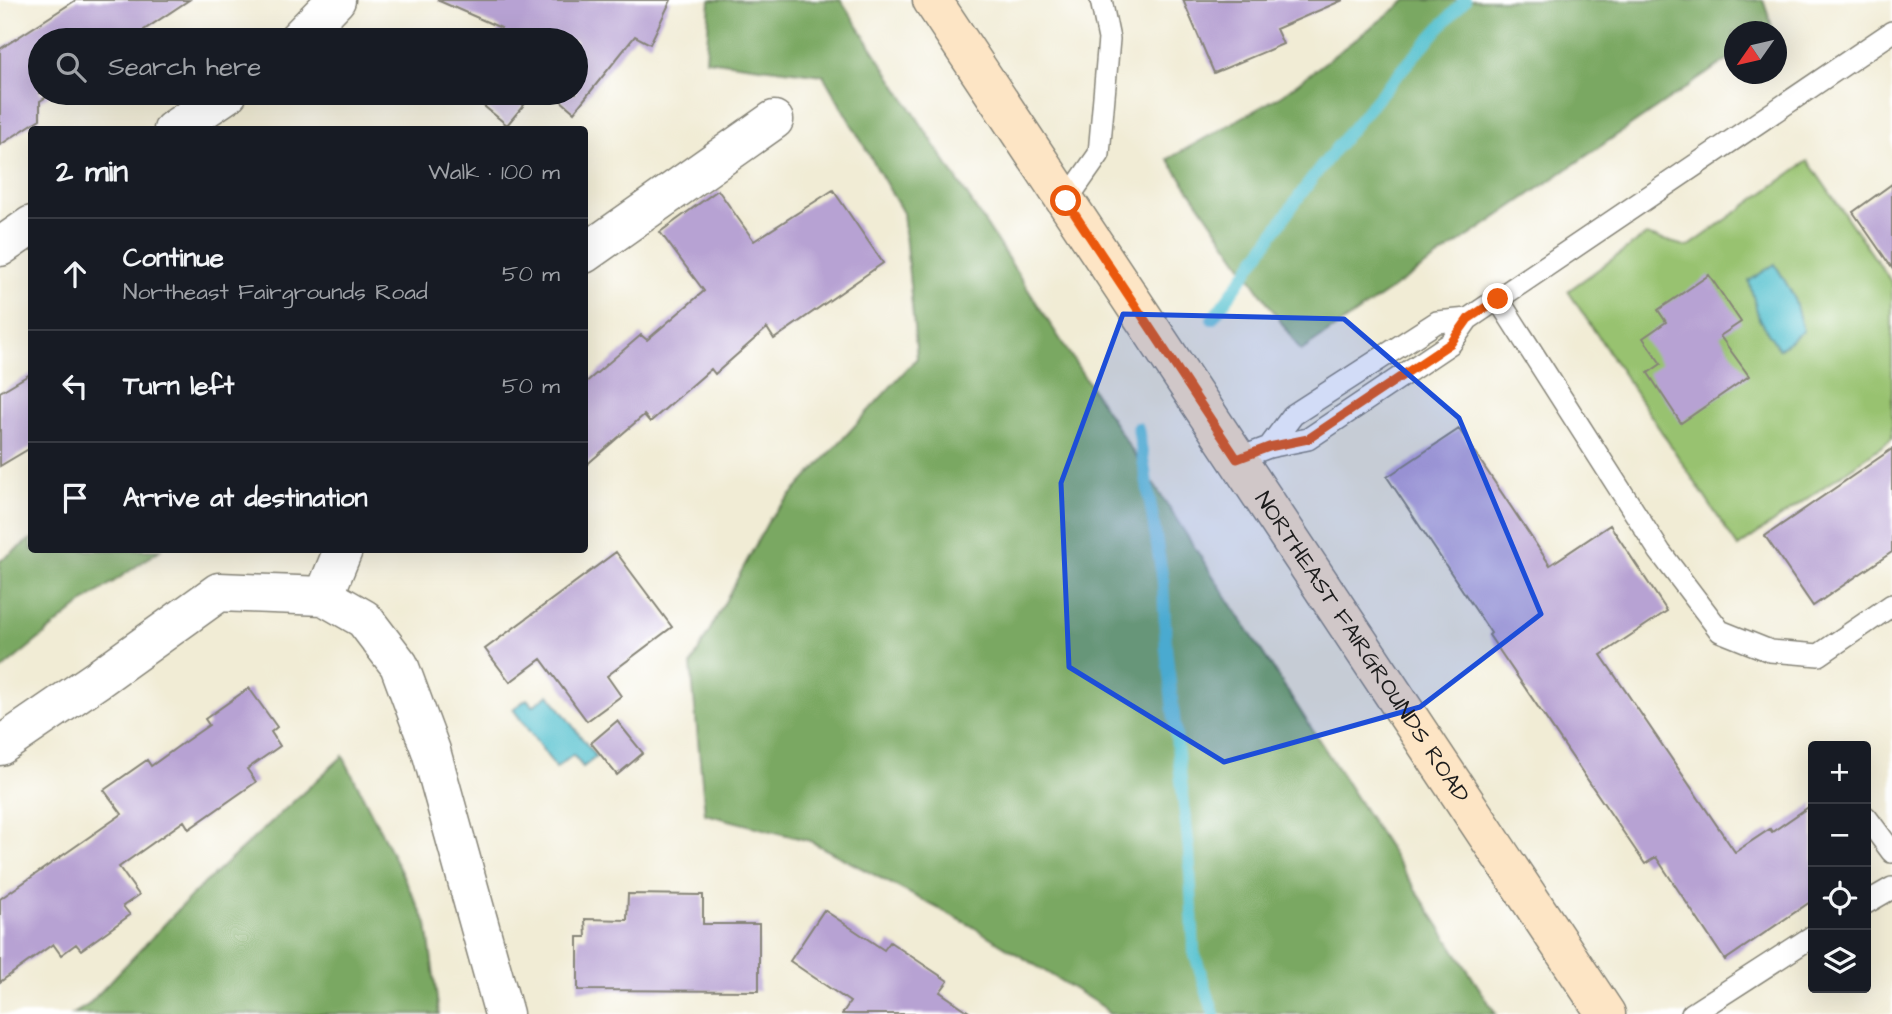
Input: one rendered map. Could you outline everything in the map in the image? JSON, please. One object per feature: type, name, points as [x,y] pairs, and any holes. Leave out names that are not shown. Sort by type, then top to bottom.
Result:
[{"type":"main road","name":"NORTHEAST FAIRGROUNDS ROAD","points":[[932,0],[1066,201],[1253,453],[1605,1014]]},
{"type":"street","points":[[309,28],[336,0]]},
{"type":"street","points":[[179,126],[210,105]]},
{"type":"street","points":[[588,251],[774,120]]},
{"type":"street","points":[[0,247],[28,228]]},
{"type":"street","points":[[324,596],[342,553]]},
{"type":"street","points":[[0,746],[219,592],[324,596],[364,619],[399,665],[431,751],[503,1014]]},
{"type":"lane","points":[[1066,201],[1099,154],[1109,39],[1101,0]]},
{"type":"lane","points":[[1253,453],[1308,439],[1451,343],[1468,319],[1892,32]]},
{"type":"lane","points":[[1498,299],[1660,552],[1720,631],[1770,651],[1819,655],[1892,605]]},
{"type":"lane","points":[[1871,824],[1892,852]]},
{"type":"lane","points":[[1871,900],[1892,888]]},
{"type":"lane","points":[[1692,1014],[1808,939]]},
{"type":"highlighted area","points":[[1123,314],[1344,319],[1459,418],[1541,614],[1420,707],[1224,762],[1069,667],[1061,483]]},
{"type":"green space","points":[[710,0],[841,0],[1496,1014],[1109,1014],[1103,1007],[970,925],[810,841],[705,814],[691,665],[770,518],[917,358],[903,213],[823,75],[706,60]]},
{"type":"green space","points":[[1407,0],[1763,0],[1770,21],[1724,21],[1724,62],[1301,351],[1168,159],[1282,95]]},
{"type":"green space","points":[[1808,161],[1892,283],[1892,439],[1738,547],[1568,291],[1646,235],[1688,247]]},
{"type":"green space","points":[[28,541],[28,553],[156,553],[84,602],[0,671],[0,561]]},
{"type":"green space","points":[[343,756],[427,924],[439,1014],[73,1014],[88,1005],[194,893]]},
{"type":"water","points":[[1775,264],[1793,295],[1803,331],[1779,349],[1759,319],[1749,281]]},
{"type":"water","points":[[549,694],[596,757],[583,767],[573,755],[556,768],[513,709],[527,699],[533,706]]},
{"type":"building","points":[[76,0],[189,0],[147,28],[33,28]]},
{"type":"building","points":[[437,0],[671,0],[650,44],[635,36],[588,95],[588,28],[501,28]]},
{"type":"building","points":[[1183,0],[1343,0],[1276,29],[1283,44],[1214,73]]},
{"type":"building","points":[[28,31],[28,105],[40,105],[40,119],[0,145],[0,49]]},
{"type":"building","points":[[483,105],[524,105],[507,125]]},
{"type":"building","points":[[566,105],[580,105],[574,112]]},
{"type":"building","points":[[1892,184],[1892,268],[1853,212]]},
{"type":"building","points":[[718,190],[754,241],[833,190],[883,263],[774,339],[767,328],[715,374],[711,369],[650,422],[644,415],[588,464],[588,381],[641,335],[647,340],[704,291],[660,232]]},
{"type":"building","points":[[1709,275],[1741,322],[1720,336],[1749,376],[1681,423],[1648,373],[1661,364],[1643,338],[1666,322],[1658,310]]},
{"type":"building","points":[[28,375],[28,449],[0,466],[0,392]]},
{"type":"building","points":[[1459,429],[1550,565],[1610,525],[1667,611],[1601,655],[1735,852],[1770,829],[1772,832],[1808,807],[1808,903],[1725,960],[1656,857],[1645,864],[1489,635],[1491,633],[1387,477]]},
{"type":"building","points":[[1892,449],[1892,552],[1813,606],[1765,536]]},
{"type":"building","points":[[616,552],[672,627],[607,676],[621,696],[587,721],[541,659],[510,682],[485,649]]},
{"type":"building","points":[[249,688],[277,727],[271,732],[280,746],[247,769],[256,782],[189,829],[184,821],[119,867],[139,895],[123,906],[130,915],[81,950],[76,944],[61,955],[53,944],[0,982],[0,899],[122,814],[104,790],[147,760],[151,766],[209,725],[205,719]]},
{"type":"building","points":[[617,721],[643,753],[617,775],[591,743]]},
{"type":"building","points":[[628,894],[703,895],[703,924],[759,924],[759,991],[578,990],[578,937],[586,937],[585,919],[627,920]]},
{"type":"building","points":[[824,910],[884,950],[890,942],[948,981],[940,992],[972,1014],[842,1014],[850,1002],[790,961]]},
{"type":"waterway","points":[[1212,319],[1335,149],[1465,0]]},
{"type":"waterway","points":[[1138,428],[1163,581],[1166,648],[1189,850],[1194,952],[1214,1014]]},
{"type":"route","points":[[1066,201],[1237,459],[1269,447],[1308,439],[1451,343],[1468,319],[1498,299]]}]
